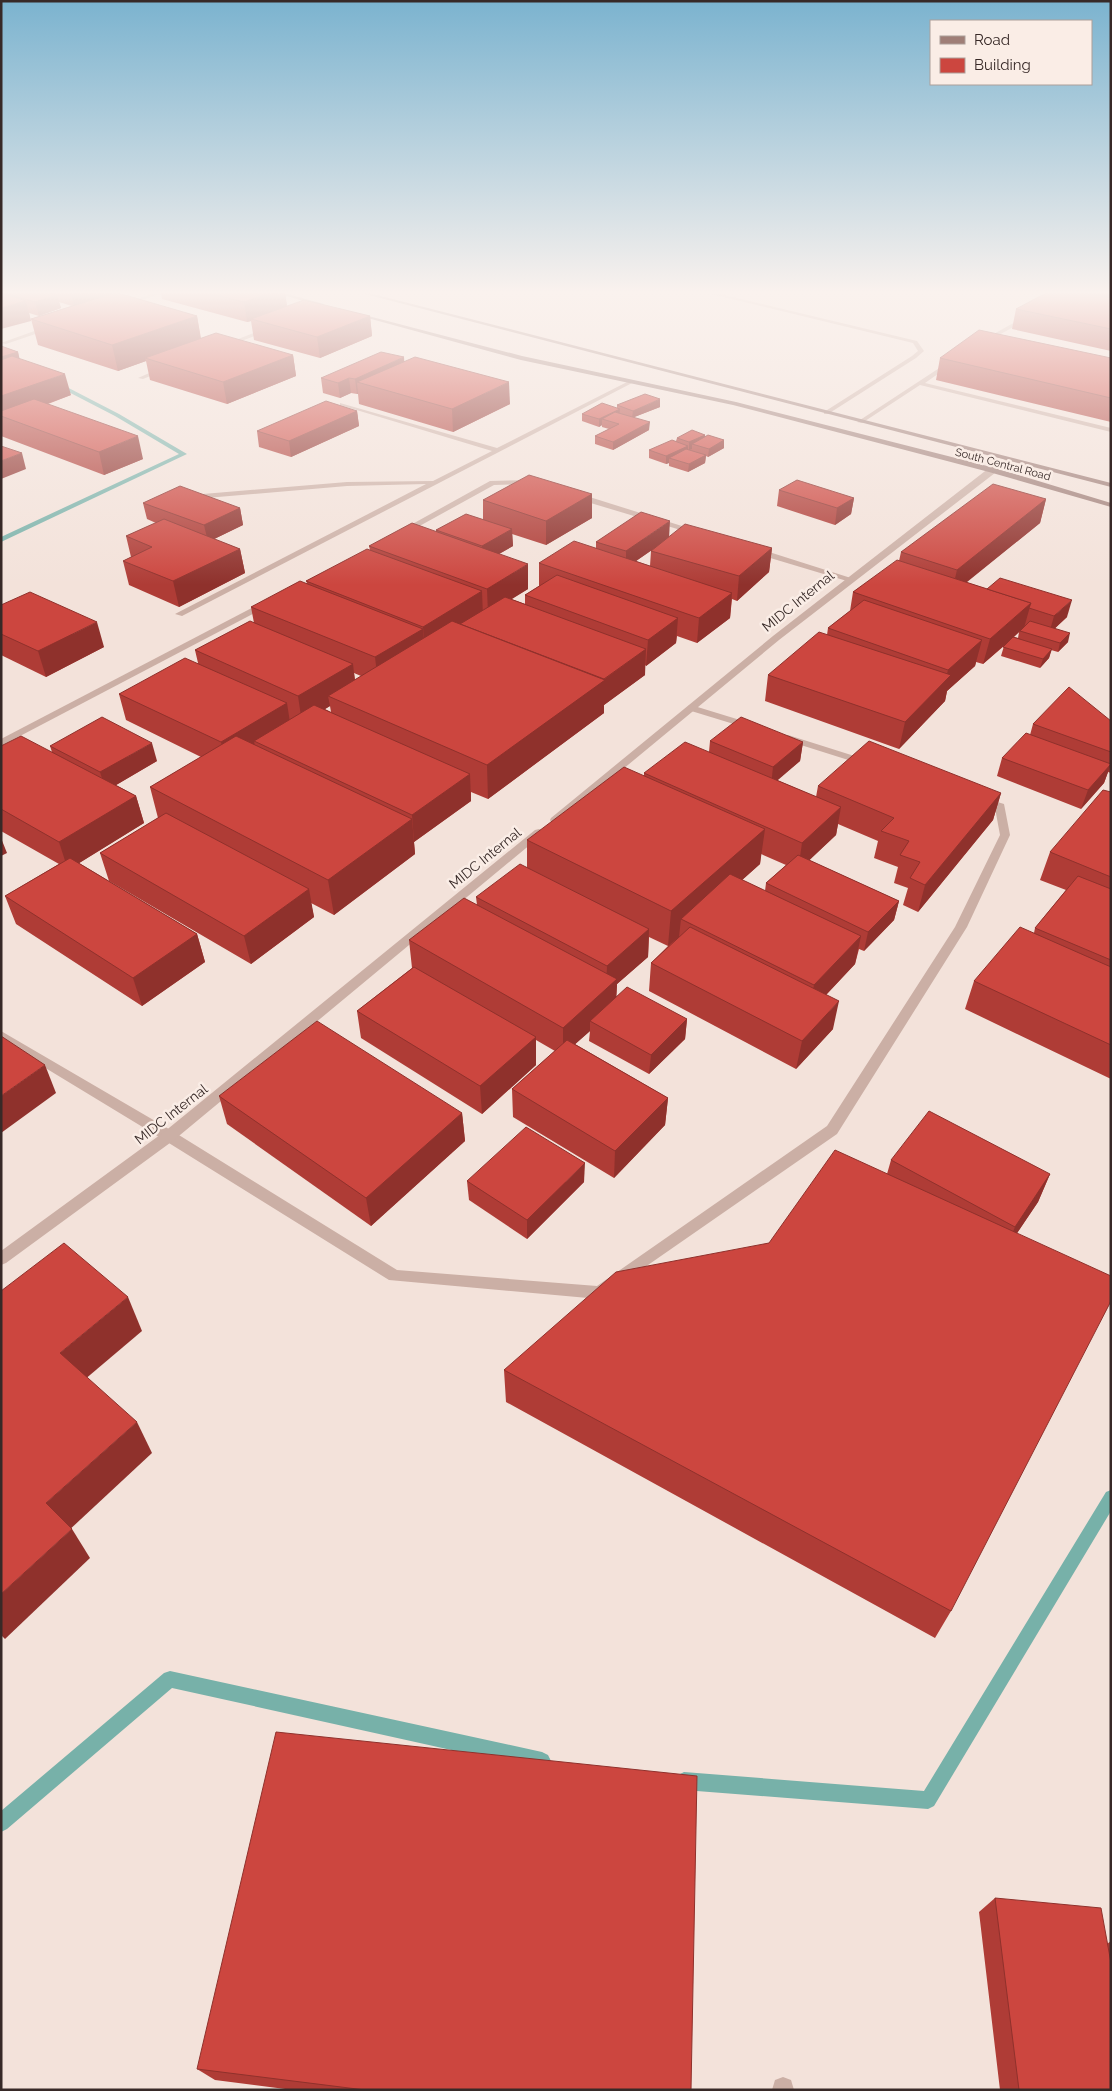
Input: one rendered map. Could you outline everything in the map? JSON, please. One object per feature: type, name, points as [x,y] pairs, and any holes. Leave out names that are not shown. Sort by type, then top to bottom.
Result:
[{"type":"main road","name":"South Central Road","points":[[671,391],[734,404],[992,470],[1111,505]]},
{"type":"main road","name":"South Central Road","points":[[740,391],[1111,486]]},
{"type":"street","points":[[179,614],[614,391]]},
{"type":"street","points":[[826,413],[861,391]]},
{"type":"street","points":[[860,422],[907,391]]},
{"type":"street","points":[[949,391],[1111,430]]},
{"type":"street","points":[[342,404],[496,450]]},
{"type":"street","name":"MIDC Internal","points":[[1,1259],[169,1136],[850,580],[992,470],[1009,460]]},
{"type":"street","points":[[206,496],[347,484],[433,482]]},
{"type":"street","points":[[396,534],[493,483],[531,482],[541,484]]},
{"type":"street","points":[[569,493],[709,536]]},
{"type":"street","points":[[747,548],[850,580]]},
{"type":"street","points":[[1,743],[274,599]]},
{"type":"street","points":[[691,708],[878,767]]},
{"type":"street","points":[[1,1035],[169,1136],[394,1276],[599,1292],[832,1130],[961,927],[1005,835],[1000,806],[972,797]]},
{"type":"building","points":[[1,391],[17,391],[1,396]]},
{"type":"building","points":[[387,391],[491,391],[452,409]]},
{"type":"building","points":[[1079,391],[1111,391],[1111,398]]},
{"type":"building","points":[[645,394],[660,399],[633,411],[617,405]]},
{"type":"building","points":[[34,399],[138,436],[99,452],[1,416],[1,411]]},
{"type":"building","points":[[326,401],[357,411],[289,441],[257,431]]},
{"type":"building","points":[[602,403],[620,409],[599,419],[582,414]]},
{"type":"building","points":[[615,412],[650,422],[613,442],[595,436],[619,424],[602,419]]},
{"type":"building","points":[[692,430],[705,435],[689,442],[677,438]]},
{"type":"building","points":[[708,435],[724,440],[709,449],[692,444]]},
{"type":"building","points":[[672,440],[688,446],[666,456],[649,450]]},
{"type":"building","points":[[1,446],[22,453],[1,461]]},
{"type":"building","points":[[686,449],[706,455],[689,464],[669,458]]},
{"type":"building","points":[[529,475],[592,494],[546,521],[483,500]]},
{"type":"building","points":[[797,480],[854,498],[837,508],[779,490]]},
{"type":"building","points":[[993,484],[1046,499],[957,570],[901,552]]},
{"type":"building","points":[[180,486],[240,508],[204,525],[143,503]]},
{"type":"building","points":[[641,512],[670,521],[626,551],[596,542]]},
{"type":"building","points":[[466,514],[512,529],[482,546],[436,530]]},
{"type":"building","points":[[164,519],[240,549],[173,581],[123,561],[152,547],[126,536]]},
{"type":"building","points":[[412,523],[528,564],[487,589],[369,546]]},
{"type":"building","points":[[685,524],[772,548],[739,576],[651,551]]},
{"type":"building","points":[[574,541],[732,593],[699,618],[539,563]]},
{"type":"building","points":[[367,549],[482,591],[423,627],[306,581]]},
{"type":"building","points":[[897,560],[1031,603],[990,639],[853,592]]},
{"type":"building","points":[[557,575],[678,618],[648,640],[525,595]]},
{"type":"building","points":[[1000,578],[1072,600],[1054,616],[1029,608],[1031,603],[987,589]]},
{"type":"building","points":[[300,581],[423,629],[375,657],[251,607]]},
{"type":"building","points":[[30,592],[97,622],[38,651],[1,634],[1,605]]},
{"type":"building","points":[[505,597],[646,649],[604,679],[460,624]]},
{"type":"building","points":[[864,600],[982,640],[948,670],[828,628]]},
{"type":"building","points":[[250,621],[353,664],[298,696],[195,650]]},
{"type":"building","points":[[452,621],[605,680],[487,765],[328,696]]},
{"type":"building","points":[[1030,621],[1070,633],[1060,643],[1020,631]]},
{"type":"building","points":[[819,632],[951,675],[905,722],[768,675]]},
{"type":"building","points":[[1013,637],[1052,649],[1043,659],[1003,647]]},
{"type":"building","points":[[185,658],[287,703],[221,742],[119,694]]},
{"type":"building","points":[[1069,687],[1111,721],[1111,752],[1033,724]]},
{"type":"building","points":[[314,705],[470,774],[412,815],[254,741]]},
{"type":"building","points":[[102,717],[152,743],[100,772],[50,746]]},
{"type":"building","points":[[741,717],[803,742],[773,767],[710,741]]},
{"type":"building","points":[[1026,733],[1111,764],[1088,790],[1002,758]]},
{"type":"building","points":[[21,736],[136,796],[59,842],[1,809],[1,746]]},
{"type":"building","points":[[236,736],[412,819],[328,880],[150,787]]},
{"type":"building","points":[[869,741],[1001,793],[925,885],[910,878],[920,862],[900,855],[909,841],[881,831],[894,818],[818,786]]},
{"type":"building","points":[[685,742],[841,807],[802,843],[644,773]]},
{"type":"building","points":[[624,767],[765,829],[671,911],[527,840]]},
{"type":"building","points":[[1103,790],[1111,792],[1111,877],[1050,852]]},
{"type":"building","points":[[166,813],[309,889],[244,936],[100,853]]},
{"type":"building","points":[[798,855],[899,901],[868,932],[766,883]]},
{"type":"building","points":[[70,858],[197,934],[133,978],[5,896]]},
{"type":"building","points":[[520,864],[649,929],[607,966],[476,897]]},
{"type":"building","points":[[730,874],[861,936],[814,985],[681,919]]},
{"type":"building","points":[[1078,876],[1111,889],[1111,960],[1035,928]]},
{"type":"building","points":[[464,898],[617,979],[563,1028],[409,940]]},
{"type":"building","points":[[690,927],[839,1001],[802,1041],[651,963]]},
{"type":"building","points":[[1020,927],[1111,967],[1111,1045],[974,981]]},
{"type":"building","points":[[414,967],[536,1037],[480,1086],[357,1011]]},
{"type":"building","points":[[627,987],[687,1019],[651,1055],[590,1021]]},
{"type":"building","points":[[317,1021],[462,1113],[366,1198],[219,1096]]},
{"type":"building","points":[[1,1036],[45,1065],[1,1096]]},
{"type":"building","points":[[567,1040],[668,1098],[615,1151],[512,1089]]},
{"type":"building","points":[[929,1111],[1050,1174],[1015,1227],[891,1160]]},
{"type":"building","points":[[526,1127],[585,1163],[527,1220],[467,1181]]},
{"type":"building","points":[[835,1150],[1111,1276],[1111,1301],[951,1611],[504,1370],[616,1272],[769,1243]]},
{"type":"building","points":[[64,1243],[128,1297],[60,1353],[137,1422],[46,1503],[72,1529],[1,1594],[1,1291]]},
{"type":"building","points":[[276,1732],[697,1776],[691,2090],[365,2090],[197,2069]]},
{"type":"building","points":[[995,1898],[1101,1908],[1111,1963],[1111,2090],[1019,2090]]},
{"type":"waterway","points":[[1,540],[184,454],[117,415],[70,391]]},
{"type":"waterway","points":[[684,1781],[928,1800],[1111,1497]]},
{"type":"waterway","points":[[1,1823],[170,1679],[542,1761]]}]
